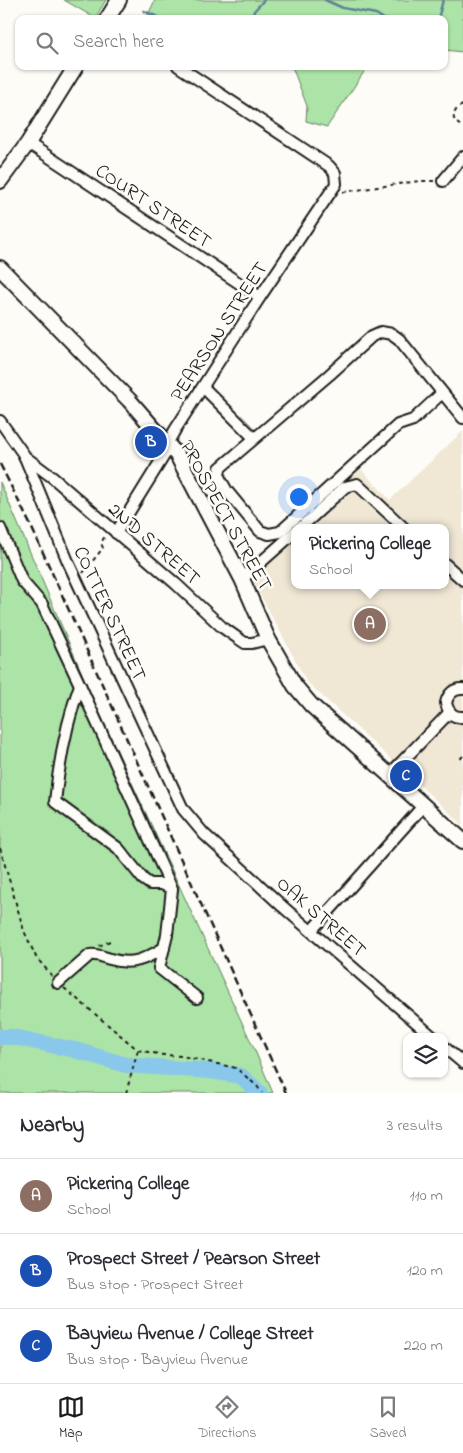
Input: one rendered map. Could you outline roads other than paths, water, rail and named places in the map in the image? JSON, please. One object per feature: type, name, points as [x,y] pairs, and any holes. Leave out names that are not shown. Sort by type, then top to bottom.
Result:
[{"type":"main road","points":[[110,15],[119,0]]},
{"type":"main road","points":[[0,181],[28,142],[73,70]]},
{"type":"main road","name":"PROSPECT STREET","points":[[0,268],[129,400],[176,455],[242,579],[268,639],[295,686],[311,705],[463,841]]},
{"type":"street","name":"PEARSON STREET","points":[[113,530],[165,454],[167,444],[173,432],[260,297],[336,184],[335,176],[329,166],[184,70]]},
{"type":"street","name":"COURT STREET","points":[[28,142],[260,297]]},
{"type":"street","points":[[443,181],[463,157]]},
{"type":"street","points":[[442,393],[413,420],[398,425],[280,532],[269,534],[260,531],[227,491],[219,477],[220,468],[372,336],[382,332],[392,334],[399,339],[463,418]]},
{"type":"street","points":[[203,387],[254,438]]},
{"type":"street","name":"COTTER STREET","points":[[0,421],[24,455],[76,580],[183,809],[191,819]]},
{"type":"street","name":"2ND STREET","points":[[24,455],[176,584],[222,627],[245,643],[268,639]]},
{"type":"street","points":[[304,524],[345,487],[356,484],[400,524]]},
{"type":"street","points":[[0,528],[22,580],[42,604],[172,890],[168,935],[159,968],[198,998]]},
{"type":"street","points":[[242,579],[291,536]]},
{"type":"street","points":[[449,568],[463,580]]},
{"type":"street","points":[[80,685],[72,708],[58,775],[55,802],[118,848],[143,879],[150,884],[162,884],[172,890]]},
{"type":"street","points":[[463,689],[455,690],[448,698],[447,708],[454,716],[463,717]]},
{"type":"street","points":[[389,776],[450,712]]},
{"type":"street","points":[[312,930],[423,806]]},
{"type":"street","name":"OAK STREET","points":[[191,819],[204,834],[275,899],[428,1033]]},
{"type":"street","points":[[58,983],[90,955],[96,954],[126,962],[144,960],[164,948]]},
{"type":"street","points":[[448,1050],[463,1063]]},
{"type":"waterway","points":[[253,15],[254,11],[264,0]]},
{"type":"waterway","points":[[325,0],[343,8],[378,15]]},
{"type":"waterway","points":[[439,15],[443,0]]},
{"type":"waterway","points":[[144,11],[153,15]]},
{"type":"waterway","points":[[0,1037],[13,1037],[75,1050],[126,1065],[211,1071],[241,1076],[260,1093]]},
{"type":"railway","points":[[0,464],[31,526],[286,1093]]},
{"type":"place","name":"Prospect Street / Pearson Street","points":[[151,442]]},
{"type":"place","name":"Pickering College","points":[[370,624]]},
{"type":"place","name":"Bayview Avenue / College Street","points":[[406,776]]}]
